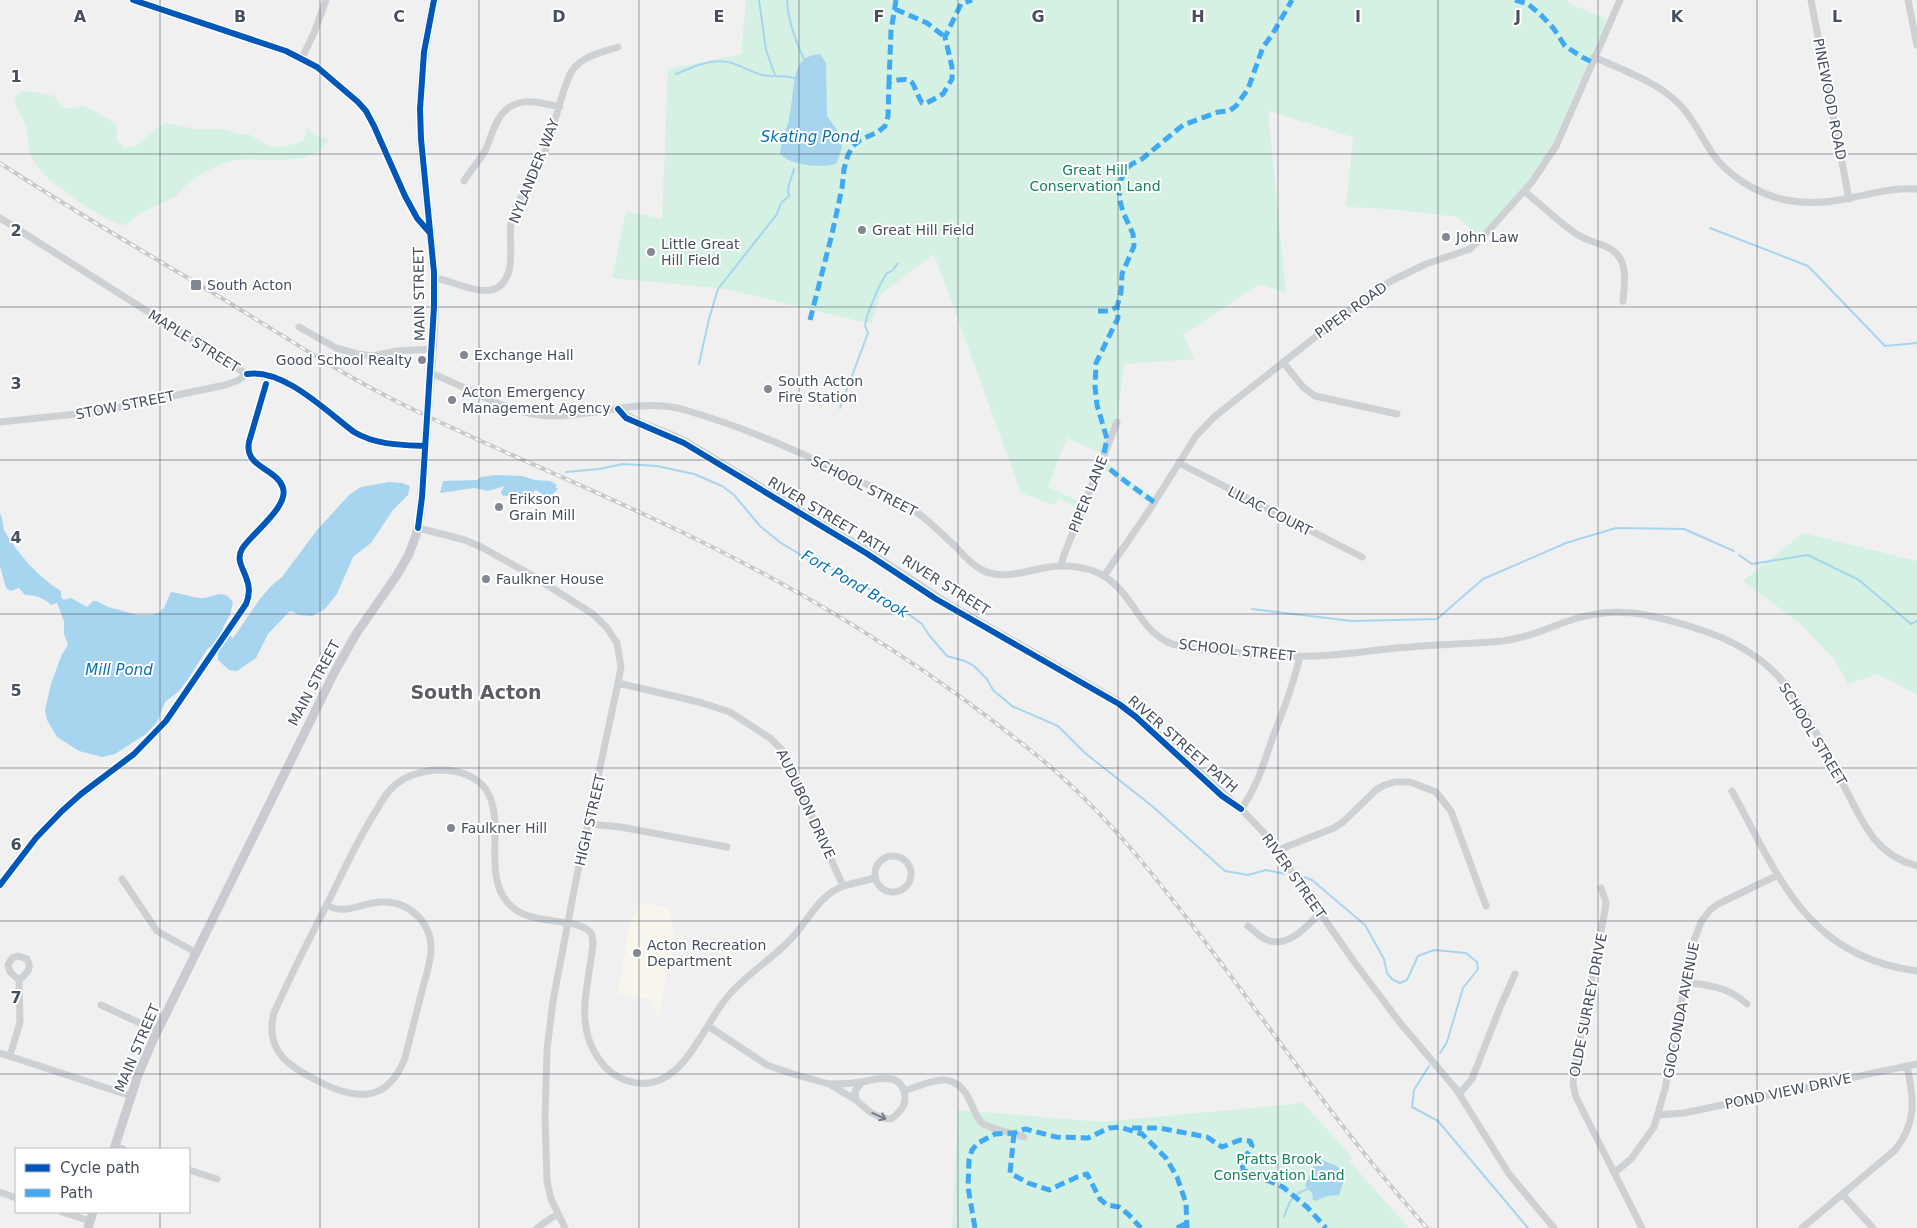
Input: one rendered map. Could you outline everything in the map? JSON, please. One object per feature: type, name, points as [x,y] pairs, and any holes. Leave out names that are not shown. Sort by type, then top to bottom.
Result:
[{"type":"main road","name":"MAIN STREET","points":[[117,1148],[131,1096],[157,1031],[335,671],[356,634],[402,568],[418,528],[432,349],[434,278],[420,109],[424,52],[434,0]]},
{"type":"street","points":[[133,0],[286,51],[302,58],[337,84],[366,111],[405,196],[417,218],[430,233]]},
{"type":"street","points":[[302,58],[314,33],[326,0]]},
{"type":"street","name":"PIPER ROAD","points":[[1104,576],[1127,544],[1196,436],[1211,419],[1355,304],[1388,282],[1426,264],[1470,249],[1479,242],[1524,191],[1556,146],[1620,0]]},
{"type":"street","name":"PINEWOOD ROAD","points":[[1811,0],[1849,198]]},
{"type":"street","points":[[1908,0],[1917,45]]},
{"type":"street","name":"NYLANDER WAY","points":[[434,278],[483,290],[494,289],[504,282],[509,272],[511,228],[514,213],[536,171],[552,134],[568,78],[577,64],[587,58],[618,47]]},
{"type":"street","points":[[1594,57],[1646,82],[1673,99],[1688,115],[1713,155],[1727,170],[1757,190],[1781,199],[1819,202],[1849,198],[1888,189],[1917,189]]},
{"type":"street","points":[[464,181],[484,152],[496,122],[507,109],[515,104],[529,100],[560,107]]},
{"type":"street","points":[[1524,191],[1578,235],[1608,247],[1615,253],[1625,269],[1623,301]]},
{"type":"street","name":"MAPLE STREET","points":[[0,218],[247,374],[273,378],[294,387],[354,432],[365,438],[384,443],[425,446]]},
{"type":"street","points":[[299,327],[336,348],[358,354],[372,356],[397,351],[432,349]]},
{"type":"street","points":[[1283,362],[1303,387],[1315,396],[1326,400],[1397,414]]},
{"type":"street","name":"SCHOOL STREET","points":[[430,373],[499,405],[525,413],[557,416],[651,405],[678,408],[743,430],[812,458],[913,509],[929,521],[974,564],[988,572],[1010,574],[1061,566],[1086,569],[1104,576],[1123,592],[1151,630],[1167,642],[1194,648],[1300,656],[1339,655],[1412,646],[1507,640],[1532,635],[1577,618],[1608,612],[1642,613],[1701,630],[1744,649],[1762,661],[1785,684],[1809,721],[1866,830],[1886,851],[1903,861],[1917,866]]},
{"type":"street","name":"STOW STREET","points":[[0,422],[116,409],[224,385],[239,380],[247,374]]},
{"type":"street","name":"RIVER STREET","points":[[618,409],[630,417],[683,439],[865,549],[949,604],[1124,705],[1241,809],[1264,832],[1401,1024],[1460,1094],[1499,1160],[1554,1228]]},
{"type":"street","name":"PIPER LANE","points":[[1061,566],[1117,422]]},
{"type":"street","name":"LILAC COURT","points":[[1179,464],[1362,557]]},
{"type":"street","name":"HIGH STREET","points":[[418,528],[459,538],[480,546],[534,577],[593,614],[607,628],[617,643],[620,659],[618,683],[553,1001],[546,1058],[547,1181],[551,1199],[565,1228]]},
{"type":"street","points":[[1241,809],[1251,794],[1270,747],[1292,686],[1300,656]]},
{"type":"street","name":"AUDUBON DRIVE","points":[[618,683],[724,709],[745,720],[776,742],[782,750],[843,886]]},
{"type":"street","points":[[326,906],[342,911],[376,902],[395,903],[407,907],[417,915],[425,925],[430,936],[431,956],[405,1058],[391,1084],[371,1094],[357,1095],[343,1092],[302,1073],[283,1059],[271,1035],[274,1013],[326,906],[359,839],[387,793],[401,780],[418,774],[450,770],[459,771],[476,779],[488,794],[493,812],[497,873],[499,885],[506,901],[514,909],[526,915],[585,928],[593,937],[584,1005],[585,1023],[591,1045],[598,1058],[613,1074],[628,1081],[638,1083],[654,1082],[665,1078],[680,1067],[732,991],[791,939],[826,895],[843,886],[875,878]]},
{"type":"street","points":[[1278,850],[1334,828],[1343,822],[1377,789],[1395,782],[1410,782],[1436,792],[1451,811],[1486,906]]},
{"type":"street","points":[[1732,792],[1778,875],[1801,910],[1831,939],[1867,959],[1917,971]]},
{"type":"street","points":[[588,824],[621,827],[728,847]]},
{"type":"street","points":[[887,856],[902,858],[908,862],[911,869],[912,877],[909,884],[897,892],[889,892],[882,888],[875,878],[875,870],[878,863],[887,856]]},
{"type":"street","name":"GIOCONDA AVENUE","points":[[1614,1173],[1631,1159],[1654,1127],[1665,1087],[1695,937],[1705,917],[1726,900],[1778,875]]},
{"type":"street","points":[[122,879],[160,934],[196,952]]},
{"type":"street","name":"OLDE SURREY DRIVE","points":[[1601,888],[1606,902],[1606,910],[1573,1084],[1576,1097],[1642,1228]]},
{"type":"street","points":[[1248,926],[1266,939],[1275,942],[1285,941],[1306,927],[1320,913]]},
{"type":"street","points":[[1460,1094],[1472,1079],[1501,1005],[1516,974]]},
{"type":"street","points":[[10,1056],[20,1022],[19,980]]},
{"type":"street","points":[[1685,982],[1733,992],[1747,1004]]},
{"type":"street","points":[[101,1005],[157,1031]]},
{"type":"street","points":[[708,1026],[767,1065],[829,1084],[856,1100],[880,1118],[890,1119],[902,1108],[906,1100],[904,1091],[898,1083],[888,1078],[829,1084]]},
{"type":"street","points":[[0,1053],[131,1096]]},
{"type":"street","name":"POND VIEW DRIVE","points":[[1658,1115],[1684,1114],[1917,1064]]},
{"type":"street","points":[[1802,1228],[1895,1150],[1908,1133],[1914,1108],[1907,1066]]},
{"type":"street","points":[[904,1091],[935,1080],[946,1080],[958,1084],[965,1092],[981,1122],[1024,1137]]},
{"type":"street","points":[[856,1100],[855,1091],[862,1082]]},
{"type":"street","points":[[190,1170],[217,1179]]},
{"type":"street","points":[[0,1192],[15,1198]]},
{"type":"street","points":[[1842,1194],[1873,1228]]},
{"type":"street","points":[[66,1213],[90,1220]]},
{"type":"street","points":[[537,1228],[557,1214]]},
{"type":"shaded area","points":[[644,903],[669,908],[674,937],[659,1017],[650,999],[618,994],[630,920]]},
{"type":"green space","name":"Great Hill Conservation Land","points":[[746,0],[1568,0],[1568,3],[1607,19],[1549,152],[1533,177],[1478,237],[1458,217],[1390,209],[1346,207],[1353,137],[1268,111],[1286,293],[1259,284],[1183,335],[1195,359],[1124,364],[1116,434],[1106,462],[1151,496],[1147,502],[1099,465],[1103,454],[1067,438],[1048,487],[1081,502],[1079,508],[1058,498],[1055,505],[1021,493],[934,254],[881,294],[871,324],[726,289],[612,278],[626,211],[662,219],[668,69],[741,54]]},
{"type":"green space","points":[[23,91],[54,96],[64,108],[70,109],[81,106],[90,109],[116,124],[117,140],[124,148],[137,145],[158,127],[167,123],[195,129],[222,129],[240,135],[248,134],[271,147],[282,147],[302,142],[306,135],[306,127],[314,135],[327,138],[328,141],[320,150],[309,156],[296,159],[238,160],[221,164],[192,181],[174,197],[143,212],[127,224],[121,225],[100,215],[73,198],[49,179],[34,162],[30,153],[24,120],[15,104],[16,96]]},
{"type":"green space","points":[[1803,533],[1917,561],[1917,695],[1878,674],[1848,684],[1834,659],[1799,623],[1743,581]]},
{"type":"green space","name":"Pratts Brook Conservation Land","points":[[1303,1103],[1352,1157],[1349,1161],[1409,1228],[952,1228],[958,1110],[1101,1122]]},
{"type":"water","name":"Skating Pond","points":[[820,54],[826,63],[827,116],[840,134],[842,148],[836,164],[815,166],[792,161],[780,154],[799,65],[805,58]]},
{"type":"water","points":[[496,475],[522,476],[535,480],[550,481],[557,485],[555,487],[558,489],[546,497],[536,490],[529,495],[503,496],[501,493],[504,486],[488,491],[474,488],[440,493],[443,481],[477,480],[481,477]]},
{"type":"water","name":"Mill Pond","points":[[389,482],[410,486],[408,495],[393,510],[371,543],[353,557],[337,594],[325,609],[312,616],[300,615],[290,611],[268,634],[256,658],[237,671],[229,670],[218,660],[218,651],[212,647],[208,648],[179,691],[165,702],[157,722],[146,734],[115,754],[102,757],[79,751],[57,737],[47,720],[45,710],[51,684],[62,654],[68,645],[64,634],[64,621],[57,603],[51,605],[39,597],[25,595],[19,588],[11,591],[6,588],[0,566],[0,513],[5,532],[16,549],[37,572],[61,591],[61,597],[64,600],[71,598],[87,607],[93,601],[97,601],[108,607],[138,615],[152,615],[164,608],[171,592],[200,598],[221,594],[229,597],[233,602],[230,615],[223,627],[224,631],[233,638],[267,590],[282,577],[317,530],[350,494],[361,487]]},
{"type":"water","points":[[1317,1158],[1337,1166],[1345,1177],[1339,1195],[1327,1196],[1315,1201],[1313,1200],[1312,1193],[1305,1186]]},
{"type":"waterway","points":[[759,0],[766,50],[775,75]]},
{"type":"waterway","points":[[787,0],[792,30],[804,59]]},
{"type":"waterway","points":[[676,74],[703,64],[725,61],[754,73],[795,78]]},
{"type":"waterway","points":[[699,364],[718,289],[777,214],[781,203],[789,196],[789,185],[794,169]]},
{"type":"waterway","points":[[1710,228],[1808,266],[1885,346],[1917,343]]},
{"type":"waterway","points":[[840,408],[868,333],[865,326],[867,316],[886,274],[893,270],[898,263]]},
{"type":"waterway","name":"Fort Pond Brook","points":[[566,472],[599,469],[623,464],[657,466],[694,474],[722,486],[734,495],[760,526],[781,543],[813,562],[840,572],[896,605],[922,624],[947,656],[965,661],[974,666],[987,679],[993,690],[1012,706],[1058,726],[1085,753],[1152,806],[1225,871],[1248,875],[1266,870],[1285,874]]},
{"type":"waterway","points":[[1252,609],[1352,621],[1437,619],[1483,579],[1566,543],[1616,528],[1684,529],[1734,551]]},
{"type":"waterway","points":[[1739,555],[1752,564],[1808,555],[1859,580],[1911,624],[1917,621]]},
{"type":"waterway","name":"Fort Pond Brook","points":[[1304,877],[1312,880],[1365,925],[1384,959],[1387,973],[1392,979],[1400,983],[1407,980],[1418,956],[1434,950],[1466,953],[1477,962],[1478,969],[1463,988],[1447,1042],[1440,1053]]},
{"type":"waterway","name":"Fort Pond Brook","points":[[1429,1066],[1414,1090],[1412,1107],[1438,1121],[1528,1228]]},
{"type":"waterway","points":[[1284,1217],[1292,1199],[1298,1193],[1308,1189]]},
{"type":"railway","points":[[0,163],[87,218],[362,383],[443,424],[667,525],[748,565],[835,614],[920,668],[961,697],[1040,758],[1065,780],[1133,851],[1195,929],[1344,1128],[1427,1228]]},
{"type":"marked path","points":[[896,0],[891,31],[889,82],[909,80],[914,85],[922,103],[925,104],[943,94],[952,79],[952,67],[945,37],[961,4],[972,0]]},
{"type":"marked path","points":[[1154,502],[1102,462],[1107,439],[1097,405],[1095,387],[1096,363],[1118,318],[1117,307],[1121,292],[1122,274],[1134,246],[1133,234],[1123,212],[1119,197],[1121,180],[1126,169],[1142,159],[1183,125],[1218,112],[1229,111],[1236,106],[1248,89],[1263,47],[1292,0]]},
{"type":"marked path","points":[[1515,0],[1528,4],[1554,29],[1565,46],[1592,62]]},
{"type":"marked path","points":[[895,9],[927,23],[945,37]]},
{"type":"marked path","points":[[810,320],[832,234],[848,155],[853,146],[860,140],[878,132],[885,126],[888,116],[889,82]]},
{"type":"marked path","points":[[1098,311],[1108,311],[1117,307]]},
{"type":"marked path","points":[[975,1228],[968,1187],[969,1160],[972,1150],[978,1143],[995,1134],[1014,1133],[1025,1129],[1056,1137],[1088,1138],[1109,1128],[1120,1127],[1142,1134],[1166,1158],[1177,1177],[1186,1203],[1187,1228]]},
{"type":"marked path","points":[[1132,1128],[1159,1128],[1207,1137],[1222,1147],[1240,1140],[1250,1141],[1252,1146],[1242,1163],[1243,1170],[1283,1187],[1307,1207],[1326,1228]]},
{"type":"marked path","points":[[1014,1133],[1010,1173],[1028,1183],[1049,1190],[1087,1174],[1100,1199],[1107,1205],[1119,1207],[1141,1228]]},
{"type":"marked path","points":[[1177,1228],[1187,1223]]},
{"type":"cycle path","points":[[133,0],[286,51],[317,67],[366,111],[405,196],[417,218],[430,233]]},
{"type":"cycle path","points":[[418,528],[422,497],[434,307],[434,272],[421,139],[420,109],[424,52],[434,0]]},
{"type":"cycle path","points":[[247,374],[261,374],[290,384],[318,403],[354,432],[371,440],[389,444],[425,446]]},
{"type":"cycle path","points":[[0,885],[36,838],[62,811],[81,794],[134,754],[166,721],[246,604],[249,587],[240,561],[242,549],[275,512],[283,495],[280,481],[256,463],[249,451],[249,442],[266,384]]},
{"type":"cycle path","name":"RIVER STREET PATH","points":[[618,409],[626,418],[684,443],[866,553],[936,599],[1119,704],[1136,717],[1222,796],[1241,809]]},
{"type":"place","name":"Great Hill Field","points":[[862,230]]},
{"type":"place","name":"John Law","points":[[1446,237]]},
{"type":"place","name":"Little Great Hill Field","points":[[651,252]]},
{"type":"place","name":"South Acton","points":[[196,285]]},
{"type":"place","name":"Exchange Hall","points":[[464,355]]},
{"type":"place","name":"Good School Realty","points":[[422,360]]},
{"type":"place","name":"South Acton Fire Station","points":[[768,389]]},
{"type":"place","name":"Acton Emergency Management Agency","points":[[452,400]]},
{"type":"place","name":"Erikson Grain Mill","points":[[499,507]]},
{"type":"place","name":"Faulkner House","points":[[486,579]]},
{"type":"place","name":"Faulkner Hill","points":[[451,828]]},
{"type":"place","name":"Acton Recreation Department","points":[[637,953]]},
{"type":"district","name":"South Acton","points":[[476,692]]}]
